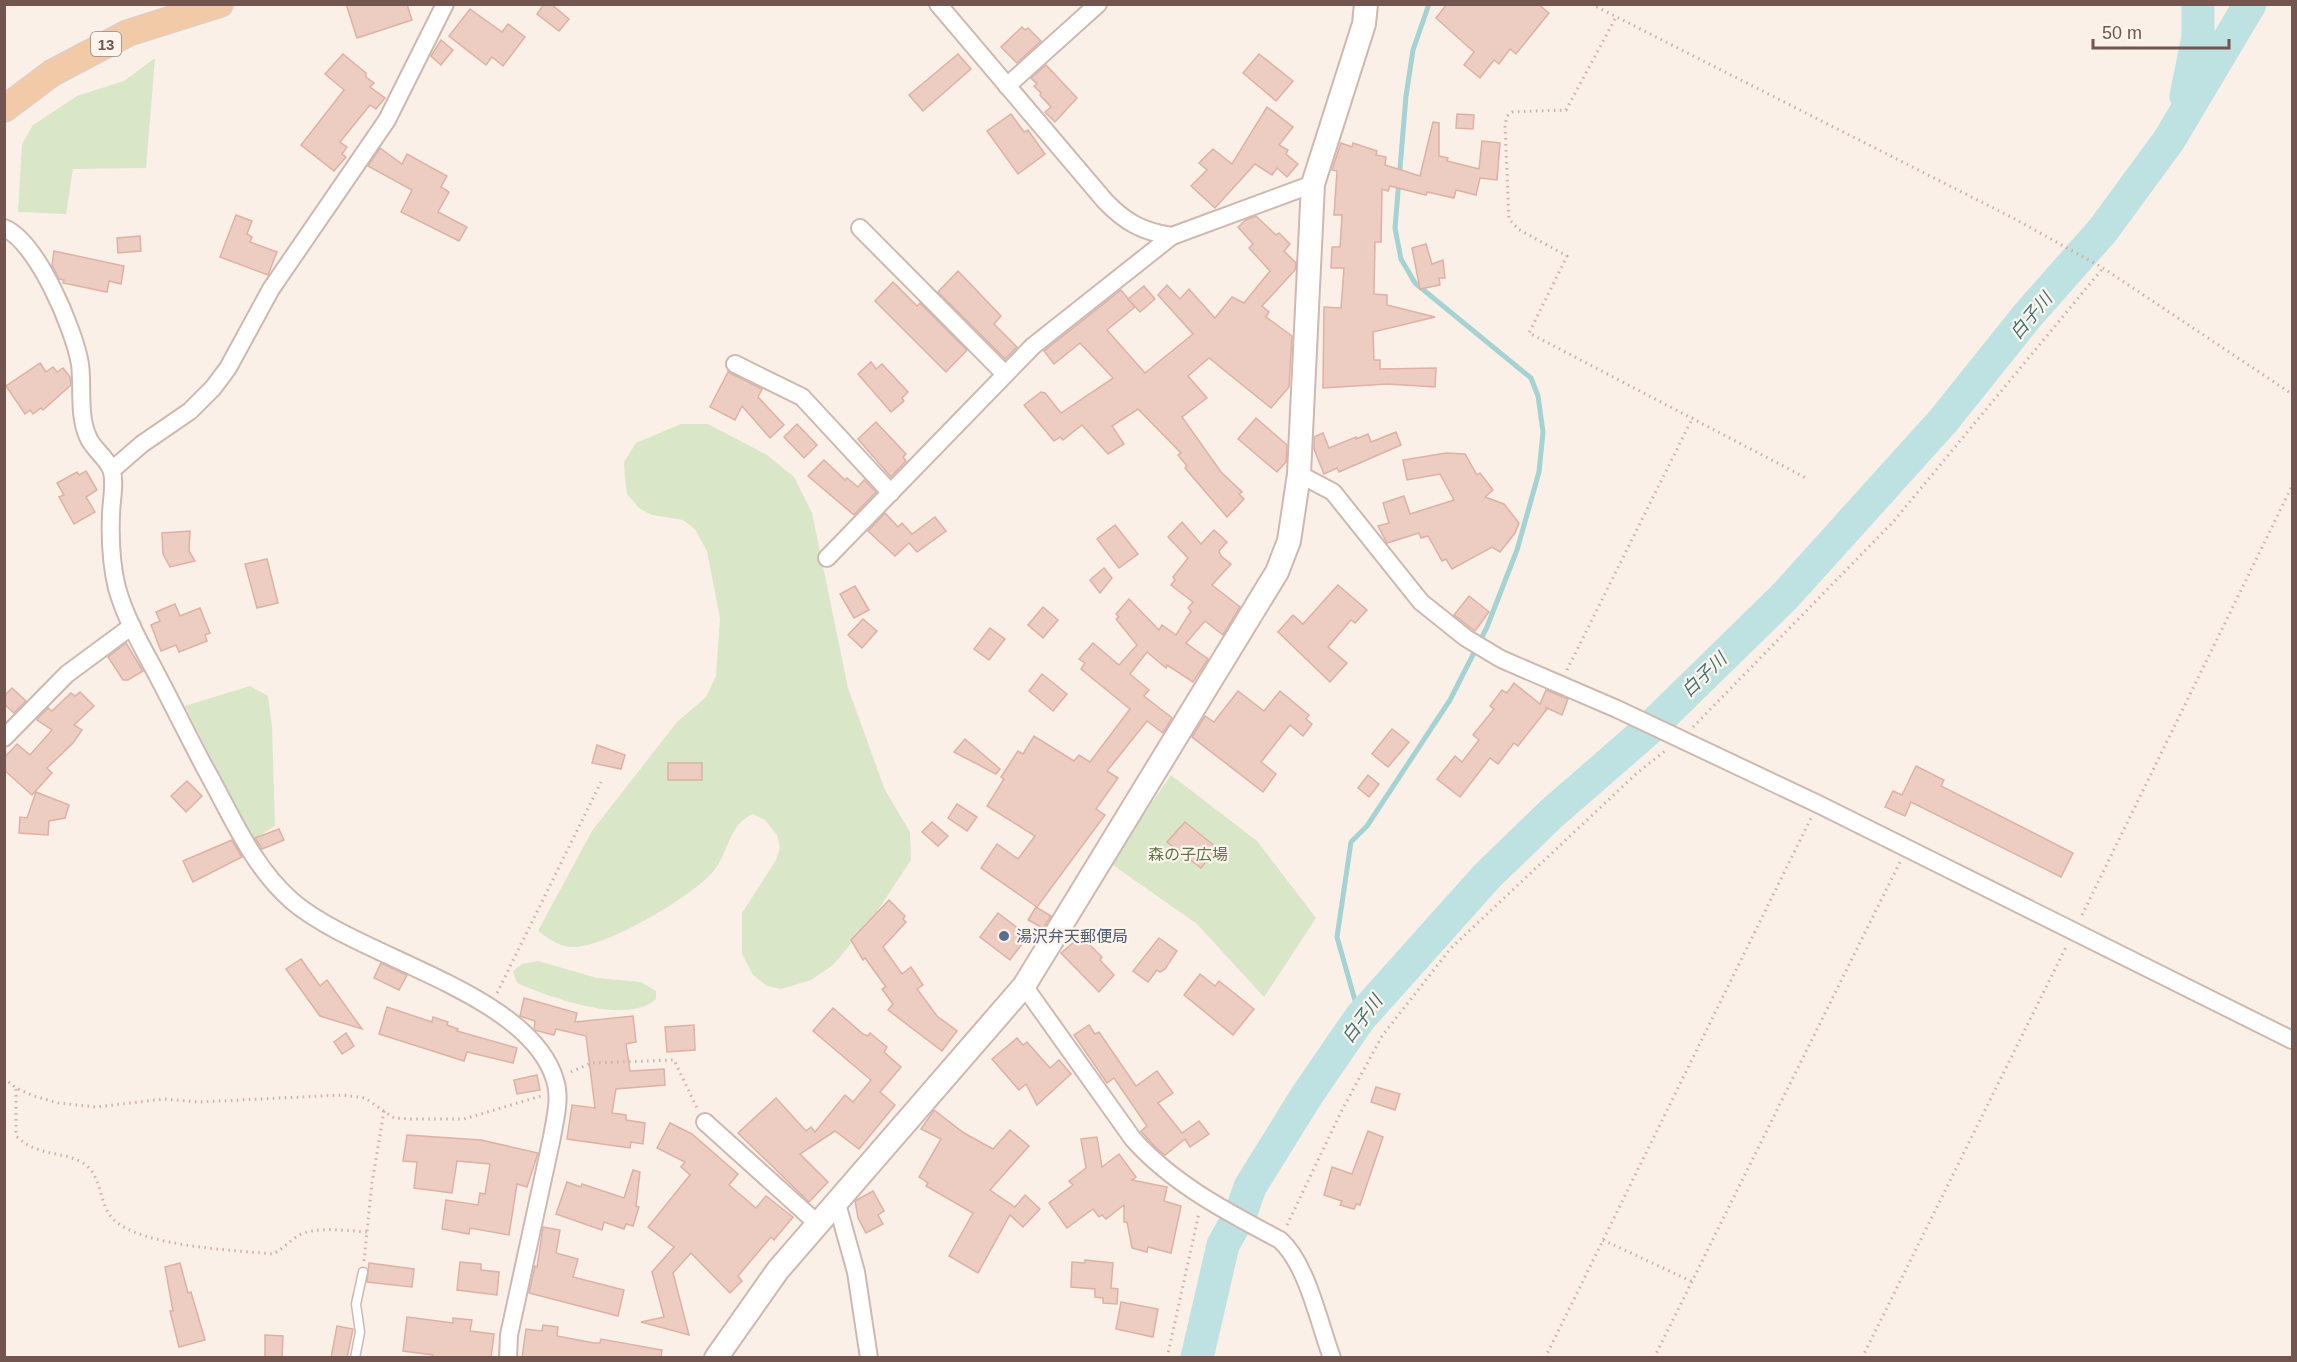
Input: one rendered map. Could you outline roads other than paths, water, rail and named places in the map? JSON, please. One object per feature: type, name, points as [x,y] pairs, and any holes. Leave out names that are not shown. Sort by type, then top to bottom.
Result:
[{"type":"main road","name":"13","points":[[4,109],[52,73],[128,33],[220,4]]},
{"type":"street","points":[[112,470],[142,444],[190,411],[213,388],[228,368],[271,289],[387,120],[445,4]]},
{"type":"street","points":[[938,4],[1121,218],[1153,233],[1172,236]]},
{"type":"street","points":[[1007,86],[1098,4]]},
{"type":"street","points":[[716,1358],[778,1270],[836,1200],[1024,986],[1277,572],[1289,541],[1299,474],[1313,184],[1364,24],[1366,4]]},
{"type":"street","points":[[827,558],[1033,346],[1172,236],[1313,184]]},
{"type":"street","points":[[4,228],[21,237],[32,250],[66,316],[79,359],[83,389],[83,421],[88,439],[112,470],[111,559],[117,590],[132,626],[260,867],[291,900],[320,922],[430,974],[516,1024],[543,1056],[556,1085],[552,1137],[509,1335],[508,1358]]},
{"type":"street","points":[[860,228],[1005,374]]},
{"type":"street","points":[[735,364],[802,397],[891,493]]},
{"type":"street","points":[[1299,474],[1334,492],[1421,602],[1466,638],[1487,651],[1675,735],[1818,804],[2292,1040]]},
{"type":"street","points":[[4,738],[67,674],[132,626]]},
{"type":"street","points":[[1024,986],[1133,1139],[1151,1159],[1210,1202],[1288,1247],[1295,1257],[1332,1358]]},
{"type":"street","points":[[705,1122],[818,1223]]},
{"type":"street","points":[[836,1200],[856,1272],[868,1358]]},
{"type":"lane","points":[[356,1358],[360,1332],[356,1304],[363,1272]]},
{"type":"waterway","points":[[1360,1018],[1337,937],[1351,842],[1367,826],[1450,700],[1487,627],[1517,550],[1539,472],[1543,432],[1538,396],[1531,378],[1415,283],[1401,259],[1395,228],[1406,96],[1413,50],[1429,4]]},
{"type":"waterway","points":[[2186,96],[2198,37],[2198,4]]},
{"type":"waterway","name":"白子川","points":[[1197,1358],[1223,1245],[1241,1213],[1250,1187],[1307,1095],[1360,1018],[1487,876],[1551,814],[1651,727],[1785,596],[1943,421],[2027,316],[2103,230],[2169,140],[2250,4]]},
{"type":"place","name":"湯沢弁天郵便局","points":[[1004,936]]},
{"type":"park label","name":"森の子広場","points":[[1188,854]]}]
